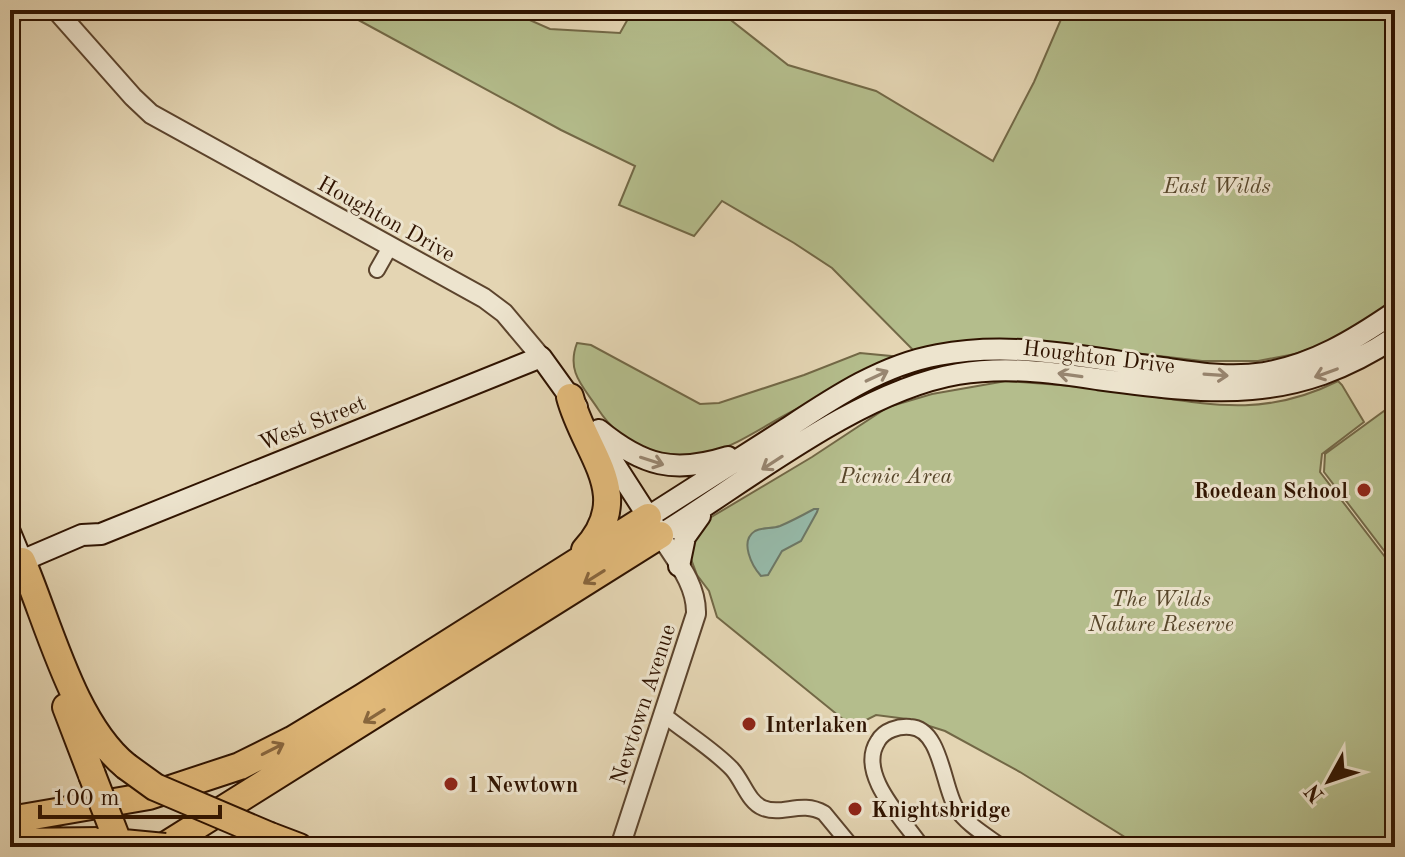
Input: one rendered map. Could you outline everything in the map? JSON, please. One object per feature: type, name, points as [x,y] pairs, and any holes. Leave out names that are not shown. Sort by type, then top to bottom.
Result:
[{"type":"highway","points":[[570,397],[576,419],[606,483],[609,503],[600,531],[572,564]]},
{"type":"highway","points":[[10,820],[149,796],[240,766],[351,704],[572,564],[654,526]]},
{"type":"highway","points":[[10,842],[164,847],[654,526]]},
{"type":"highway","points":[[15,568],[92,775],[111,844]]},
{"type":"highway","points":[[15,568],[89,723],[115,757],[155,787],[299,847]]},
{"type":"main road","name":"Houghton Drive","points":[[654,526],[747,453],[857,386],[901,365],[938,355],[1025,350],[1199,374],[1246,375],[1275,371],[1316,359],[1349,343],[1395,312]]},
{"type":"main road","name":"Houghton Drive","points":[[654,526],[718,499],[852,415],[932,380],[989,370],[1030,370],[1189,390],[1242,391],[1289,385],[1327,374],[1367,355],[1395,337]]},
{"type":"main road","name":"Houghton Drive","points":[[541,357],[587,420],[654,526]]},
{"type":"main road","name":"West Street","points":[[15,568],[82,535],[101,534],[541,357]]},
{"type":"main road","points":[[587,420],[627,451],[657,464],[693,466],[747,453]]},
{"type":"main road","points":[[679,566],[683,540],[689,528],[718,499]]},
{"type":"main road","points":[[10,532],[15,568]]},
{"type":"street","points":[[10,19],[21,10]]},
{"type":"street","name":"Houghton Drive","points":[[56,10],[151,114],[498,307],[541,357]]},
{"type":"street","points":[[377,270],[390,247]]},
{"type":"street","name":"Newtown Avenue","points":[[620,847],[696,614],[695,598],[654,526]]},
{"type":"street","points":[[664,715],[725,762],[752,799],[763,808],[774,810],[802,806],[824,813],[852,847]]},
{"type":"street","points":[[922,847],[873,773],[872,752],[876,743],[894,728],[908,726],[925,732],[937,752],[957,810],[1002,847]]},
{"type":"green space","name":"East Wilds","points":[[340,10],[507,10],[550,29],[620,33],[633,10],[718,10],[788,65],[876,91],[993,161],[1034,82],[1065,10],[1395,10],[1395,301],[1327,343],[1295,354],[1258,361],[1202,361],[1040,342],[916,353],[832,268],[794,243],[722,201],[694,236],[619,205],[635,166],[561,130]]},
{"type":"green space","points":[[577,343],[591,345],[700,404],[719,403],[860,353],[901,357],[730,445],[709,453],[676,456],[661,454],[632,442],[608,422],[575,371]]},
{"type":"green space","name":"The Wilds Nature Reserve","points":[[1006,381],[1228,405],[1282,401],[1338,381],[1342,385],[1364,422],[1322,454],[1320,472],[1395,570],[1395,847],[1141,847],[1020,772],[945,731],[907,719],[876,715],[855,729],[717,617],[709,591],[697,575],[691,559],[689,540],[708,519],[888,407],[932,394]]},
{"type":"green space","name":"Roedean School","points":[[1395,403],[1395,565],[1324,472],[1325,454]]},
{"type":"shaded area","points":[[818,509],[801,541],[782,551],[768,575],[761,576],[747,547],[750,535],[758,530],[780,526]]},
{"type":"place","name":"Roedean School","points":[[1364,490]]},
{"type":"place","name":"Interlaken","points":[[749,724]]},
{"type":"place","name":"1 Newtown","points":[[451,784]]},
{"type":"place","name":"Knightsbridge","points":[[855,809]]},
{"type":"park label","name":"Picnic Area","points":[[896,475]]}]
